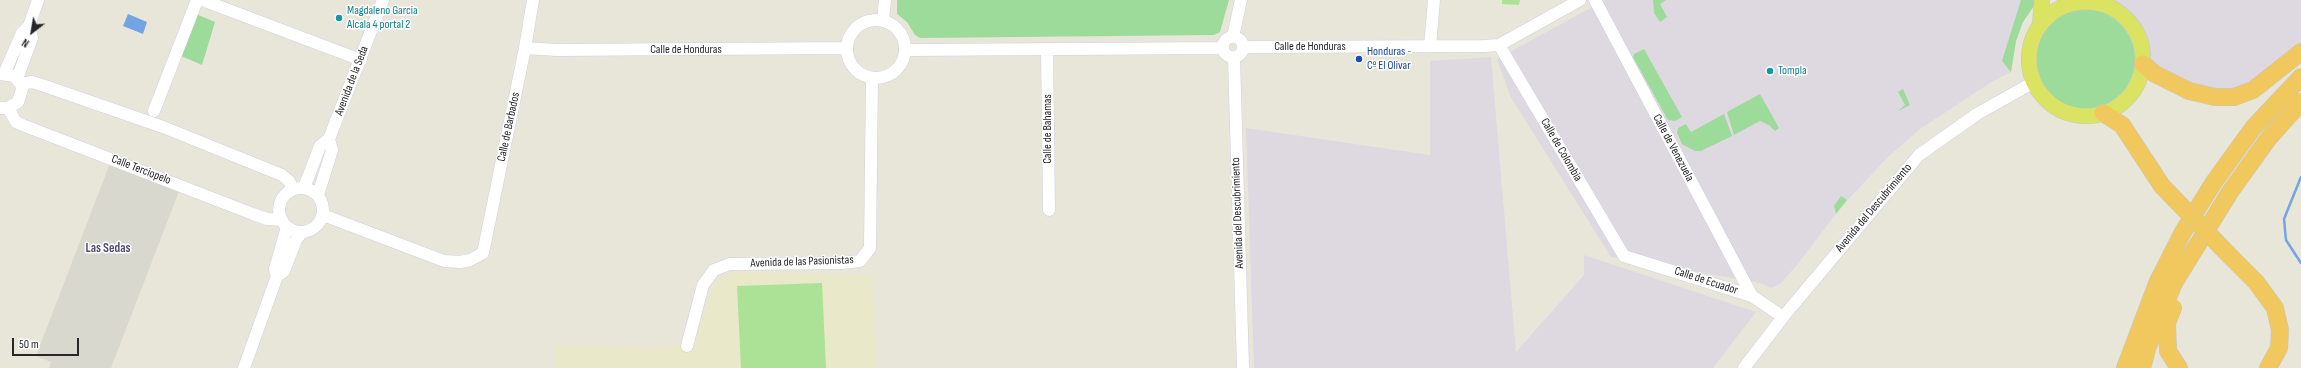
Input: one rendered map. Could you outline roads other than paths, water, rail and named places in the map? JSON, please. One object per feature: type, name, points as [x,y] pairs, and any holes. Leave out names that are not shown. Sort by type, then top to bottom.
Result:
[{"type":"highway","points":[[2143,64],[2155,74],[2189,91],[2215,97],[2234,97],[2253,90],[2301,52]]},
{"type":"highway","points":[[2125,368],[2158,281],[2183,232],[2214,182],[2253,128],[2301,77]]},
{"type":"highway","points":[[2142,368],[2148,346],[2174,283],[2230,192],[2268,139],[2301,102]]},
{"type":"highway","points":[[2102,113],[2122,125],[2144,162],[2162,186],[2256,282],[2275,308],[2280,330],[2278,348],[2268,368]]},
{"type":"highway","points":[[2179,368],[2168,351],[2167,323],[2199,244]]},
{"type":"main road","points":[[2040,24],[2042,0]]},
{"type":"main road","points":[[2077,1],[2095,2],[2111,8],[2125,17],[2136,31],[2142,47],[2143,64],[2136,86],[2129,96],[2121,103],[2102,113],[2090,115],[2072,114],[2056,107],[2043,96],[2034,82],[2029,67],[2029,52],[2032,37],[2040,24],[2051,13],[2077,1]]},
{"type":"street","points":[[38,0],[29,26],[22,33],[2,74],[19,82],[37,83],[163,127],[282,175],[298,188],[318,195],[323,205],[323,215],[314,228],[302,232],[296,240],[284,271],[277,276],[244,368]]},
{"type":"street","points":[[154,111],[197,0]]},
{"type":"street","points":[[202,0],[361,60]]},
{"type":"street","name":"Avenida de la Seda","points":[[298,188],[320,146],[329,139],[361,60],[383,0]]},
{"type":"street","name":"Calle de Barbados","points":[[323,215],[444,261],[460,262],[470,260],[483,253],[525,48],[533,0]]},
{"type":"street","points":[[883,21],[885,0]]},
{"type":"street","points":[[1233,37],[1241,0]]},
{"type":"street","points":[[1430,46],[1434,0]]},
{"type":"street","name":"Calle de Honduras","points":[[1244,47],[1499,44],[1580,0]]},
{"type":"street","name":"Calle de Venezuela","points":[[1595,0],[1752,296]]},
{"type":"street","points":[[883,21],[892,24],[900,31],[906,50],[904,60],[892,75],[872,78],[857,71],[848,57],[848,40],[859,26],[866,22],[883,21]]},
{"type":"street","points":[[3,111],[14,105],[20,98],[19,82],[32,38],[29,26]]},
{"type":"street","points":[[1233,37],[1238,38],[1244,47],[1243,52],[1234,58],[1228,57],[1222,48],[1224,42],[1233,37]]},
{"type":"street","name":"Calle de Colombia","points":[[1499,44],[1624,256]]},
{"type":"street","name":"Calle de Honduras","points":[[525,48],[564,50],[847,48]]},
{"type":"street","points":[[906,50],[1222,48]]},
{"type":"street","name":"Calle de Bahamas","points":[[1048,49],[1049,210]]},
{"type":"street","name":"Avenida del Descubrimiento","points":[[1234,58],[1243,368]]},
{"type":"street","name":"Avenida de las Pasionistas","points":[[687,346],[703,285],[714,270],[730,264],[842,263],[860,260],[870,248],[870,102],[872,78]]},
{"type":"street","name":"Avenida del Descubrimiento","points":[[1744,368],[1783,317],[1919,155],[1977,114],[2034,82]]},
{"type":"street","name":"Calle Terciopelo","points":[[3,111],[16,122],[26,126],[253,214],[284,223]]},
{"type":"street","name":"Avenida de la Seda","points":[[318,195],[332,150],[329,139]]},
{"type":"street","points":[[277,276],[274,269],[284,223],[280,204],[284,195],[298,188]]},
{"type":"street","points":[[284,223],[302,232]]},
{"type":"street","name":"Calle de Ecuador","points":[[1624,256],[1752,296],[1783,317]]},
{"type":"water","points":[[128,14],[147,22],[143,34],[123,26]]},
{"type":"waterway","points":[[2301,177],[2284,219],[2286,240],[2301,263]]},
{"type":"place","name":"Magdaleno Garcia Alcala 4 portal 2","points":[[339,18]]},
{"type":"place","name":"Honduras - Cº El Olivar","points":[[1359,59]]},
{"type":"place","name":"Tompla","points":[[1770,71]]},
{"type":"district","name":"Las Sedas","points":[[108,249]]}]
